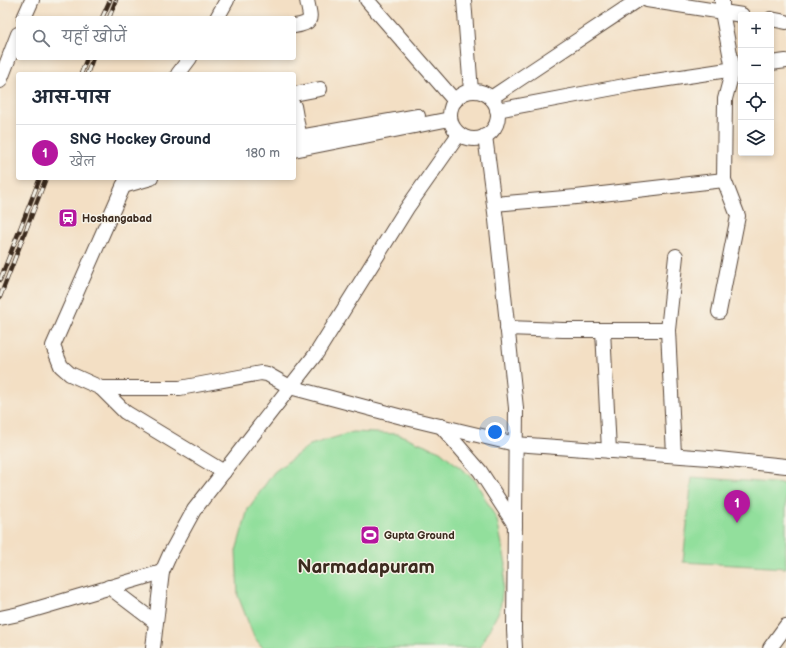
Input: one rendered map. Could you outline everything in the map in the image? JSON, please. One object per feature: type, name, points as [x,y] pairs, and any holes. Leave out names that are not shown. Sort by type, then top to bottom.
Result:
[{"type":"street","points":[[25,16],[32,0]]},
{"type":"street","points":[[218,16],[226,0]]},
{"type":"street","points":[[296,26],[309,22],[310,18],[307,0]]},
{"type":"street","points":[[296,131],[297,143],[452,110],[462,94],[471,91],[482,93],[494,104],[497,120],[493,129],[485,136],[476,139],[467,138],[459,134],[453,127],[452,110],[367,0]]},
{"type":"street","points":[[464,0],[471,91]]},
{"type":"street","points":[[494,104],[638,0]]},
{"type":"street","points":[[647,0],[722,6],[738,13]]},
{"type":"street","points":[[719,312],[738,216],[724,180],[726,99],[737,68],[722,6]]},
{"type":"street","points":[[774,20],[786,22]]},
{"type":"street","points":[[0,81],[16,39]]},
{"type":"street","points":[[180,72],[188,60]]},
{"type":"street","points":[[774,63],[786,61]]},
{"type":"street","points":[[494,104],[737,68]]},
{"type":"street","points":[[296,94],[320,89]]},
{"type":"street","points":[[153,648],[162,572],[194,510],[316,354],[407,208],[459,134]]},
{"type":"street","points":[[485,136],[494,204],[516,408],[515,648]]},
{"type":"street","points":[[138,180],[125,182],[53,346],[61,366],[70,374],[101,388],[125,412],[224,472]]},
{"type":"street","points":[[494,204],[576,197],[724,180]]},
{"type":"street","points":[[674,455],[668,330],[676,256]]},
{"type":"street","points":[[507,328],[668,330]]},
{"type":"street","points":[[603,330],[609,451]]},
{"type":"street","points":[[101,388],[180,388],[261,373],[267,374],[290,387],[515,444],[674,455],[786,466]]},
{"type":"street","points":[[441,426],[480,471],[515,525]]},
{"type":"street","points":[[0,618],[19,614],[162,572]]},
{"type":"street","points":[[109,587],[155,622]]},
{"type":"street","points":[[770,648],[786,626]]},
{"type":"green space","name":"Gupta Ground","points":[[353,432],[398,434],[440,451],[475,480],[497,520],[506,564],[500,609],[480,648],[263,648],[254,637],[238,596],[236,551],[248,509],[274,472],[310,445]]},
{"type":"green space","points":[[692,477],[786,484],[786,568],[683,562]]},
{"type":"railway","points":[[103,16],[110,0]]},
{"type":"railway","points":[[110,16],[116,0]]},
{"type":"railway","points":[[82,72],[86,60]]},
{"type":"railway","points":[[88,72],[92,60]]},
{"type":"railway","points":[[0,280],[39,180]]},
{"type":"railway","points":[[0,297],[45,180]]},
{"type":"place","name":"Hoshangabad","points":[[68,218]]},
{"type":"place","name":"SNG Hockey Ground","points":[[737,523]]},
{"type":"place","name":"Gupta Ground","points":[[370,535]]},
{"type":"district","name":"Narmadapuram","points":[[366,566]]}]
